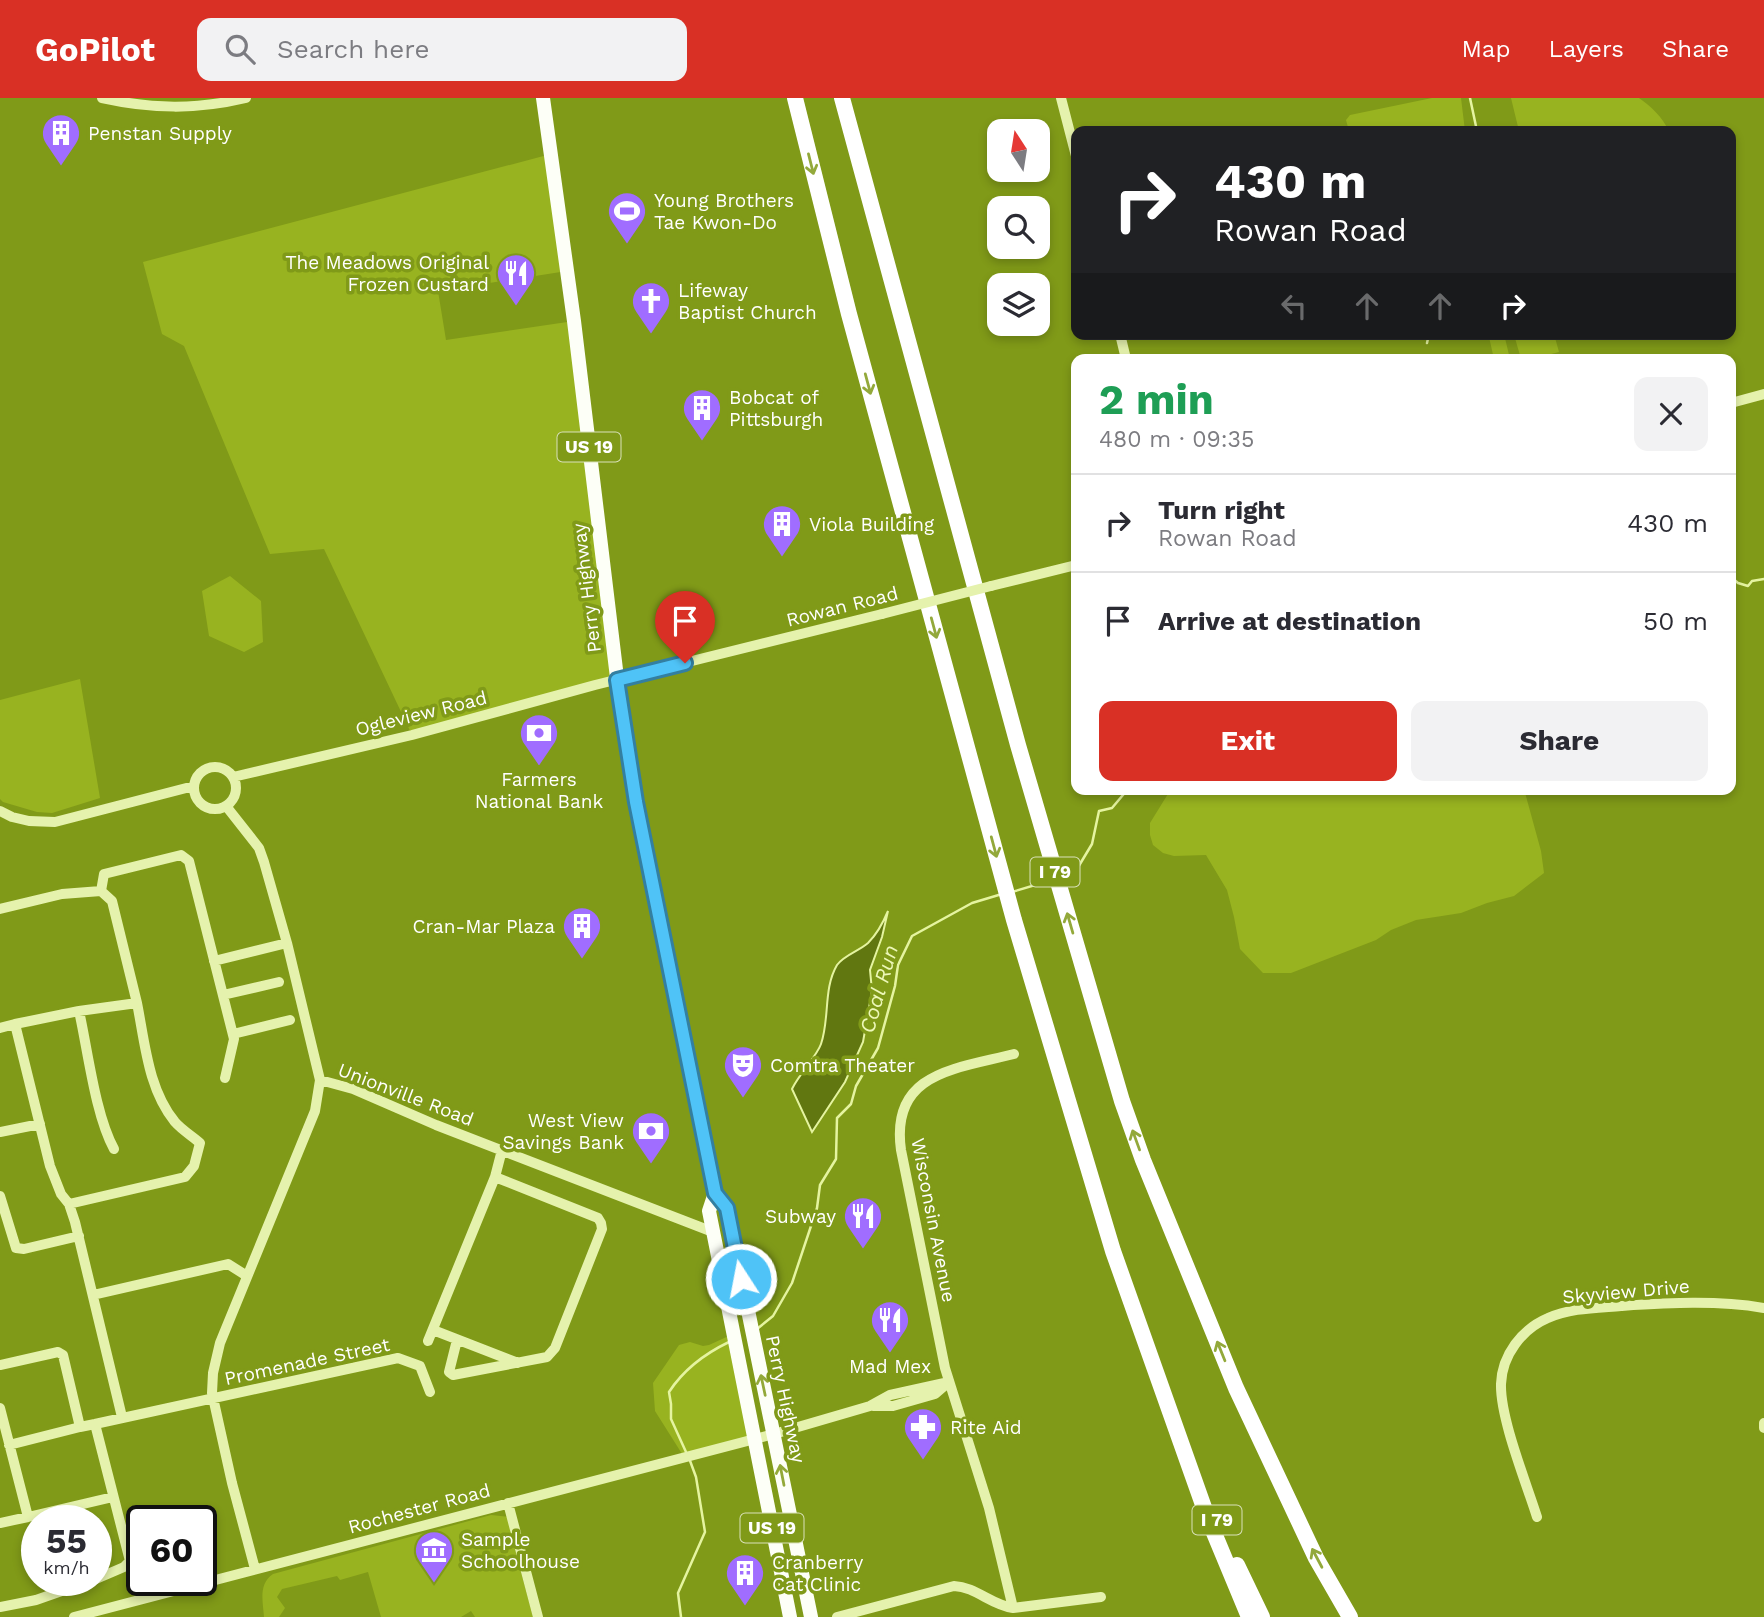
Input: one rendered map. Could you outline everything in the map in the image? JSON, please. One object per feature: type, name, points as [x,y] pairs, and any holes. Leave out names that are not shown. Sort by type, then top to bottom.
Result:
[{"type":"highway","name":"I 79","points":[[795,98],[849,314],[1014,920],[1113,1251],[1172,1423],[1262,1617]]},
{"type":"highway","name":"I 79","points":[[843,98],[1018,744],[1122,1101],[1143,1160],[1236,1388],[1316,1558],[1350,1617]]},
{"type":"highway","points":[[1172,1423],[1249,1617]]},
{"type":"main road","name":"Perry Highway","points":[[542,98],[579,362],[617,680],[636,802],[715,1193],[727,1208],[811,1617]]},
{"type":"main road","name":"Perry Highway","points":[[715,1193],[709,1211],[790,1617]]},
{"type":"street","points":[[102,98],[153,108],[212,105],[246,98]]},
{"type":"street","points":[[1061,98],[1071,137]]},
{"type":"street","points":[[1736,402],[1764,394]]},
{"type":"street","name":"Rowan Road","points":[[617,680],[1071,566]]},
{"type":"street","name":"Ogleview Road","points":[[233,777],[412,735],[617,680]]},
{"type":"street","points":[[208,768],[221,768],[233,777],[235,796],[226,806],[213,809],[206,807],[196,797],[194,786],[197,777],[208,768]]},
{"type":"street","points":[[0,811],[29,821],[55,822],[194,786]]},
{"type":"street","name":"Unionville Road","points":[[226,806],[259,848],[287,943],[320,1080],[353,1089],[713,1232]]},
{"type":"street","points":[[101,891],[104,874],[181,855],[189,861],[234,1038],[225,1078]]},
{"type":"street","points":[[0,909],[62,894],[101,891],[112,901],[137,1003],[150,1071],[161,1100],[176,1123],[201,1143],[194,1166],[185,1177],[69,1204]]},
{"type":"street","points":[[214,961],[287,943]]},
{"type":"street","points":[[223,995],[279,982]]},
{"type":"street","points":[[0,1028],[79,1010],[137,1003]]},
{"type":"street","points":[[79,1010],[101,1112],[108,1139],[114,1149]]},
{"type":"street","points":[[233,1034],[290,1020]]},
{"type":"street","points":[[15,1024],[50,1166],[61,1194],[69,1204],[79,1236],[122,1417]]},
{"type":"street","name":"Wisconsin Avenue","points":[[1013,1608],[989,1508],[950,1382],[901,1150],[901,1116],[909,1097],[938,1076],[1014,1054]]},
{"type":"street","points":[[255,1569],[213,1398],[213,1373],[220,1343],[314,1111],[320,1080]]},
{"type":"street","points":[[0,1132],[40,1125]]},
{"type":"street","points":[[428,1341],[495,1177],[502,1150]]},
{"type":"street","points":[[457,1339],[449,1372],[453,1375],[547,1357],[555,1348],[601,1229],[597,1218],[495,1177]]},
{"type":"street","points":[[0,1196],[16,1248],[24,1249],[79,1236]]},
{"type":"street","points":[[93,1296],[228,1264],[247,1276]]},
{"type":"street","name":"Skyview Drive","points":[[1537,1517],[1508,1424],[1501,1385],[1510,1350],[1524,1333],[1545,1318],[1565,1311],[1593,1308],[1686,1301],[1723,1302],[1764,1308]]},
{"type":"street","points":[[433,1330],[519,1363]]},
{"type":"street","points":[[0,1365],[58,1352],[63,1355],[80,1427]]},
{"type":"street","name":"Promenade Street","points":[[213,1398],[398,1358],[421,1366],[430,1392]]},
{"type":"street","points":[[774,1434],[870,1406],[893,1406],[935,1394],[950,1382]]},
{"type":"street","points":[[9,1445],[213,1398]]},
{"type":"street","points":[[0,1408],[25,1505]]},
{"type":"street","points":[[95,1424],[130,1561],[112,1572]]},
{"type":"street","name":"Rochester Road","points":[[74,1617],[774,1434]]},
{"type":"street","points":[[79,1505],[113,1497]]},
{"type":"street","points":[[508,1503],[538,1617]]},
{"type":"street","points":[[0,1523],[21,1518]]},
{"type":"street","points":[[837,1617],[954,1586],[968,1588],[999,1605],[1013,1608],[1101,1597]]},
{"type":"street","points":[[0,1607],[48,1596]]},
{"type":"shaded area","points":[[1432,98],[1461,98],[1464,126],[1348,126],[1346,120],[1350,115]]},
{"type":"shaded area","points":[[1511,98],[1639,98],[1666,126],[1518,126]]},
{"type":"shaded area","points":[[551,154],[567,271],[438,291],[446,340],[574,321],[616,680],[412,735],[324,549],[270,554],[184,346],[162,334],[143,262]]},
{"type":"shaded area","points":[[1490,340],[1505,340],[1509,354],[1493,354]]},
{"type":"shaded area","points":[[1516,340],[1556,340],[1559,352],[1551,354],[1520,354]]},
{"type":"shaded area","points":[[230,576],[261,601],[263,642],[244,652],[209,636],[202,591]]},
{"type":"shaded area","points":[[80,679],[100,798],[52,813],[37,812],[3,802],[0,799],[0,700]]},
{"type":"shaded area","points":[[1167,795],[1526,795],[1541,851],[1544,873],[1514,896],[1461,913],[1416,920],[1391,930],[1376,940],[1291,973],[1263,973],[1240,949],[1227,890],[1206,855],[1174,856],[1163,853],[1153,845],[1150,823]]},
{"type":"shaded area","points":[[888,911],[870,970],[872,991],[863,1042],[845,1082],[812,1132],[792,1089],[821,1044],[830,984],[837,965],[868,943],[880,928]]},
{"type":"shaded area","points":[[733,1334],[754,1439],[684,1457],[655,1411],[653,1383],[679,1345],[690,1342],[709,1345]]},
{"type":"shaded area","points":[[491,1515],[511,1517],[510,1531],[533,1617],[475,1617],[471,1611],[461,1617],[381,1617],[368,1572],[340,1580],[337,1576],[282,1589],[277,1597],[285,1608],[279,1617],[264,1617],[263,1588],[273,1574]]},
{"type":"waterway","points":[[1470,98],[1476,126]]},
{"type":"waterway","name":"Coal Run","points":[[1736,581],[1748,586],[1752,581],[1764,579]]},
{"type":"waterway","name":"Coal Run","points":[[1062,877],[1074,874],[1092,844],[1099,811],[1112,808],[1123,795]]},
{"type":"waterway","name":"Coal Run","points":[[1012,892],[1052,880]]},
{"type":"waterway","name":"Coal Run","points":[[757,1329],[773,1316],[792,1283],[817,1208],[820,1185],[836,1159],[837,1118],[851,1104],[856,1086],[878,1048],[898,965],[912,936],[972,903],[1002,894]]},
{"type":"waterway","name":"Coal Run","points":[[686,1452],[671,1419],[669,1392],[695,1363],[729,1342]]},
{"type":"waterway","name":"Coal Run","points":[[681,1617],[678,1593],[705,1532],[696,1477],[689,1458]]},
{"type":"place","name":"Penstan Supply","points":[[61,167]]},
{"type":"place","name":"Young Brothers Tae Kwon-Do","points":[[627,245]]},
{"type":"place","name":"The Meadows Original Frozen Custard","points":[[516,307]]},
{"type":"place","name":"Lifeway Baptist Church","points":[[651,335]]},
{"type":"place","name":"Bobcat of Pittsburgh","points":[[702,442]]},
{"type":"place","name":"Viola Building","points":[[782,558]]},
{"type":"place","name":"Farmers National Bank","points":[[539,767]]},
{"type":"place","name":"Cran-Mar Plaza","points":[[582,960]]},
{"type":"place","name":"Comtra Theater","points":[[743,1099]]},
{"type":"place","name":"West View Savings Bank","points":[[651,1165]]},
{"type":"place","name":"Subway","points":[[863,1250]]},
{"type":"place","name":"Mad Mex","points":[[890,1354]]},
{"type":"place","name":"Rite Aid","points":[[923,1461]]},
{"type":"place","name":"Sample Schoolhouse","points":[[434,1584]]},
{"type":"place","name":"Cranberry Cat Clinic","points":[[745,1607]]},
{"type":"route","points":[[685,663],[617,680],[636,802],[715,1193],[727,1208],[741,1279]]}]
